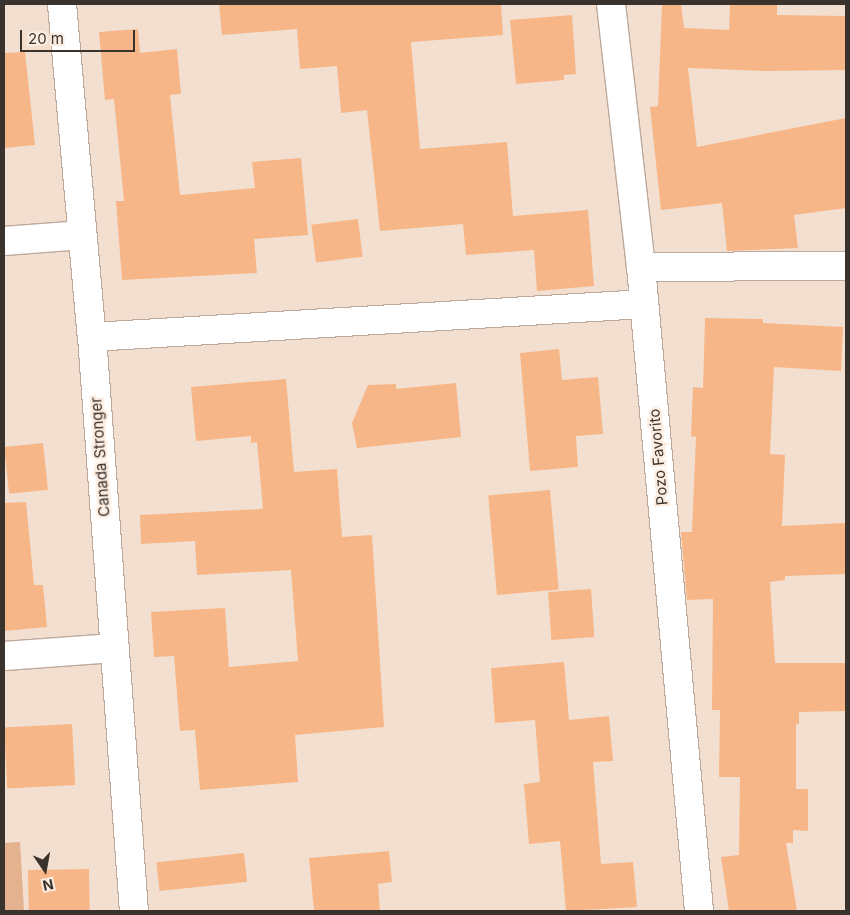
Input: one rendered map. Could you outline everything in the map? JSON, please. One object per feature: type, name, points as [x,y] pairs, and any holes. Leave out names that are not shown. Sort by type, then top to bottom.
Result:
[{"type":"street","name":"Canada Stronger","points":[[62,4],[92,337],[134,911]]},
{"type":"street","name":"Pozo Favorito","points":[[611,4],[641,267],[699,911]]},
{"type":"street","points":[[4,241],[82,235]]},
{"type":"street","points":[[641,267],[846,266]]},
{"type":"street","points":[[92,337],[644,304]]},
{"type":"street","points":[[4,656],[114,648]]},
{"type":"shaded area","points":[[20,842],[24,911],[4,911],[4,843]]},
{"type":"building","points":[[219,4],[501,4],[503,35],[411,42],[420,149],[507,142],[513,216],[588,210],[594,286],[537,291],[534,250],[466,255],[463,224],[380,231],[367,110],[341,113],[337,66],[300,69],[297,29],[222,35]]},
{"type":"building","points":[[662,4],[681,4],[684,28],[729,30],[730,5],[777,5],[777,15],[846,16],[846,70],[765,71],[688,68],[697,147],[846,118],[846,208],[794,215],[798,248],[727,251],[722,203],[661,210],[650,107],[658,106]]},
{"type":"building","points":[[572,15],[576,74],[564,75],[564,80],[516,84],[510,20]]},
{"type":"building","points":[[138,29],[140,53],[177,49],[181,94],[170,95],[180,195],[255,188],[252,162],[301,158],[308,235],[254,239],[257,273],[122,280],[116,201],[124,201],[114,99],[105,100],[99,32]]},
{"type":"building","points":[[25,52],[35,145],[4,148],[4,53]]},
{"type":"building","points":[[358,219],[363,257],[316,262],[311,225]]},
{"type":"building","points":[[705,318],[763,319],[763,323],[843,327],[841,371],[774,367],[770,454],[785,455],[782,526],[846,523],[846,574],[785,576],[785,580],[770,582],[775,663],[846,663],[846,711],[799,712],[799,724],[796,724],[796,789],[808,789],[808,831],[793,830],[793,843],[786,843],[797,911],[729,911],[721,857],[739,855],[740,777],[719,777],[720,710],[712,710],[713,599],[687,600],[681,532],[692,532],[696,437],[691,436],[693,387],[703,388]]},
{"type":"building","points":[[559,349],[562,380],[598,377],[603,434],[576,436],[578,467],[530,471],[520,353]]},
{"type":"building","points":[[286,379],[294,472],[337,469],[342,537],[372,535],[384,727],[295,735],[298,782],[200,790],[195,730],[180,731],[174,656],[154,657],[151,612],[225,608],[229,667],[298,661],[291,570],[197,575],[195,541],[141,544],[140,515],[263,509],[257,442],[251,443],[251,436],[196,441],[191,387]]},
{"type":"building","points":[[456,383],[461,437],[357,448],[352,423],[368,385],[396,384],[396,389]]},
{"type":"building","points":[[43,443],[48,490],[9,494],[4,447]]},
{"type":"building","points":[[550,490],[559,590],[497,595],[488,495]]},
{"type":"building","points":[[26,502],[34,585],[43,585],[47,627],[4,631],[4,503]]},
{"type":"building","points":[[591,589],[594,637],[551,640],[548,592]]},
{"type":"building","points":[[564,662],[569,720],[609,716],[613,761],[593,762],[601,864],[633,862],[637,907],[566,911],[560,841],[529,844],[524,784],[540,782],[535,720],[495,723],[491,668]]},
{"type":"building","points":[[72,724],[75,785],[7,788],[4,728]]},
{"type":"building","points":[[389,851],[392,882],[378,884],[380,911],[314,911],[309,858]]},
{"type":"building","points":[[244,853],[247,882],[160,891],[156,862]]},
{"type":"building","points":[[89,869],[90,911],[29,911],[28,870]]}]
